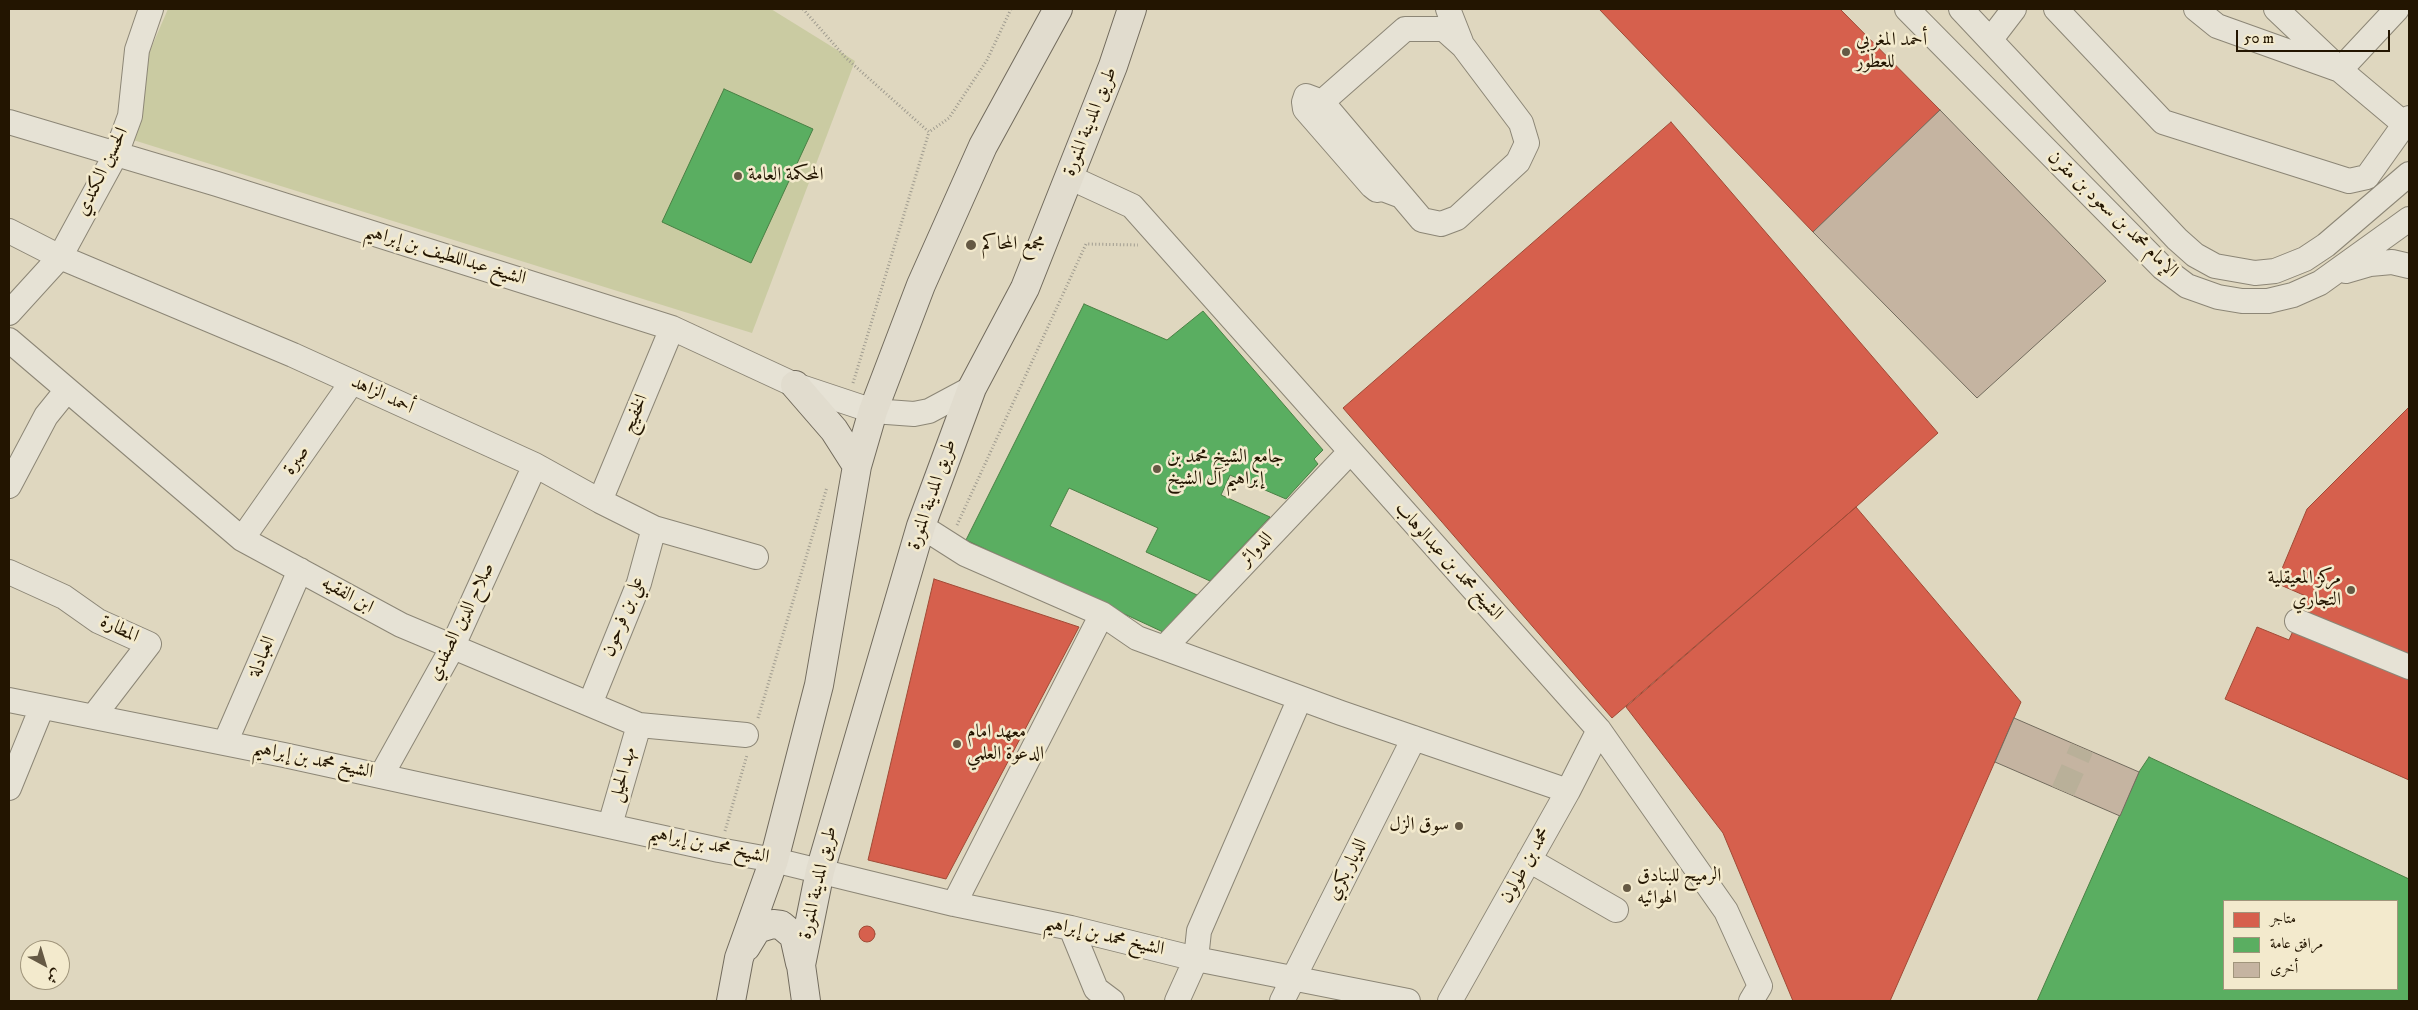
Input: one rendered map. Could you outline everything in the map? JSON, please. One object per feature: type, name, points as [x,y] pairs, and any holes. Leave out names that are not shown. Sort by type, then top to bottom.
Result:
[{"type":"main road","points":[[731,1001],[739,958],[774,860],[819,685],[857,466],[873,411],[921,285],[984,146],[1058,9]]},
{"type":"main road","name":"طريق المدينة المنورة","points":[[807,1001],[801,965],[820,871],[921,526],[972,388],[1025,288],[1113,66],[1132,9]]},
{"type":"main road","points":[[795,386],[834,430],[857,466]]},
{"type":"main road","points":[[739,958],[757,929],[773,924],[789,929],[794,936],[801,965]]},
{"type":"street","name":"الحسين الكندي","points":[[9,313],[60,257],[116,154],[130,116],[137,50],[151,9]]},
{"type":"street","points":[[1405,28],[1444,29],[1463,46],[1521,123],[1527,143],[1518,162],[1457,218],[1440,224],[1422,220],[1399,195],[1383,189],[1377,190],[1372,186],[1305,109],[1304,102],[1306,96],[1322,102],[1405,28],[1419,9]]},
{"type":"street","points":[[1448,9],[1463,46]]},
{"type":"street","name":"الإمام محمد بن سعود بن مقرن","points":[[1907,9],[2156,261],[2187,286],[2218,297],[2251,301],[2268,301],[2293,295],[2320,283],[2409,219]]},
{"type":"street","name":"الإمام محمد بن سعود بن مقرن","points":[[1961,9],[2178,239],[2195,255],[2215,266],[2255,273],[2275,271],[2305,259],[2326,245],[2409,174]]},
{"type":"street","points":[[1991,39],[2014,9]]},
{"type":"street","points":[[2056,9],[2163,122],[2349,181],[2367,177],[2407,123],[2340,70],[2276,9]]},
{"type":"street","points":[[2196,9],[2217,26],[2340,70]]},
{"type":"street","points":[[2340,70],[2397,9]]},
{"type":"street","name":"الشيخ عبداللطيف بن إبراهيم","points":[[9,122],[672,328],[795,386],[873,411],[914,414],[929,411],[972,388]]},
{"type":"street","name":"الشيخ محمد بن عبدالوهاب","points":[[1069,177],[1132,206],[1599,730],[1726,911],[1760,986],[1751,1001]]},
{"type":"street","name":"أحمد الزاهد","points":[[9,231],[60,257],[352,382],[535,465],[654,528],[756,557]]},
{"type":"street","points":[[2320,283],[2370,264],[2392,262],[2409,266]]},
{"type":"street","name":"الخفيج","points":[[600,501],[672,328]]},
{"type":"street","name":"ابن الفقيه","points":[[9,340],[242,539],[400,625],[639,725],[751,736]]},
{"type":"street","name":"صبرة","points":[[242,539],[352,382]]},
{"type":"street","points":[[9,486],[46,416],[67,390]]},
{"type":"street","name":"الدوائر","points":[[1164,648],[1350,452]]},
{"type":"street","name":"صلاح الدين الصفدي","points":[[381,776],[453,647],[535,465]]},
{"type":"street","points":[[921,526],[965,554],[1102,614],[1137,638],[1341,713],[1568,791]]},
{"type":"street","name":"علي بن فرحون","points":[[590,704],[639,583],[654,528]]},
{"type":"street","name":"العبادلة","points":[[226,743],[300,570]]},
{"type":"street","name":"المطارة","points":[[9,572],[64,596],[98,621],[149,644],[92,717]]},
{"type":"street","points":[[954,904],[1102,614]]},
{"type":"street","points":[[2297,621],[2409,667]]},
{"type":"street","points":[[1176,1001],[1196,959],[1199,931],[1300,698]]},
{"type":"street","name":"الشيخ محمد بن إبراهيم","points":[[9,700],[226,743],[719,850],[774,860],[954,904],[1071,928],[1196,959],[1408,1001]]},
{"type":"street","points":[[9,788],[42,707]]},
{"type":"street","name":"مهد الحيل","points":[[610,825],[639,725]]},
{"type":"street","name":"محمد بن طولون","points":[[1450,1001],[1568,791],[1599,730]]},
{"type":"street","name":"الديار بكري","points":[[1282,1001],[1414,738]]},
{"type":"street","points":[[1529,860],[1616,910]]},
{"type":"street","points":[[1071,928],[1096,989],[1112,1001]]},
{"type":"path","points":[[802,9],[846,58],[929,132]]},
{"type":"path","points":[[861,364],[929,132],[949,118],[987,60],[1011,9]]},
{"type":"path","points":[[949,544],[1086,244],[1166,246]]},
{"type":"path","points":[[719,850],[751,736],[829,480]]},
{"type":"green space","points":[[168,9],[771,9],[855,61],[752,333],[114,134]]},
{"type":"building: متاجر","points":[[1599,9],[1840,9],[1940,110],[1813,232]]},
{"type":"building: متاجر","points":[[1671,122],[1938,433],[1856,507],[1612,718],[1343,408]]},
{"type":"building: متاجر","name":"مركز المعيقلية التجاري","points":[[2409,407],[2409,780],[2225,699],[2257,627],[2289,640],[2308,597],[2276,583],[2307,509]]},
{"type":"building: متاجر","points":[[1856,507],[2021,702],[1890,1001],[1793,1001],[1723,833],[1626,707]]},
{"type":"building: متاجر","name":"معهد امام الدعوة العلمي","points":[[934,579],[1079,627],[946,879],[868,860]]},
{"type":"building: متاجر","points":[[864,926],[870,926],[875,931],[873,940],[864,942],[859,937],[859,931]]},
{"type":"building: مرافق عامة","name":"المحكمة العامة","points":[[724,89],[813,129],[751,263],[662,222]]},
{"type":"building: مرافق عامة","name":"جامع الشيخ محمد بن إبراهيم آل الشيخ","points":[[1084,304],[1167,340],[1203,311],[1323,450],[1314,459],[1318,464],[1286,499],[1230,475],[1221,495],[1270,517],[1210,581],[1146,552],[1158,528],[1069,488],[1050,526],[1197,595],[1163,632],[966,540]]},
{"type":"building: مرافق عامة","points":[[2149,757],[2409,879],[2409,1001],[2037,1001],[2139,772]]},
{"type":"building: أخرى","points":[[1940,110],[2106,281],[1977,398],[1813,232]]},
{"type":"building: أخرى","points":[[2014,718],[2139,772],[2120,816],[1995,762]]},
{"type":"tunnel","points":[[2063,791],[2082,748]]},
{"type":"place","name":"أحمد المغربي للعطور","points":[[1846,52]]},
{"type":"place","name":"المحكمة العامة","points":[[738,176]]},
{"type":"place","name":"مجمع المحاكم","points":[[971,245]]},
{"type":"place","name":"جامع الشيخ محمد بن إبراهيم آل الشيخ","points":[[1157,469]]},
{"type":"place","name":"مركز المعيقلية التجاري","points":[[2351,590]]},
{"type":"place","name":"معهد امام الدعوة العلمي","points":[[957,744]]},
{"type":"place","name":"سوق الزل","points":[[1459,826]]},
{"type":"place","name":"الرميح للبنادق الهوائيه","points":[[1627,888]]}]
